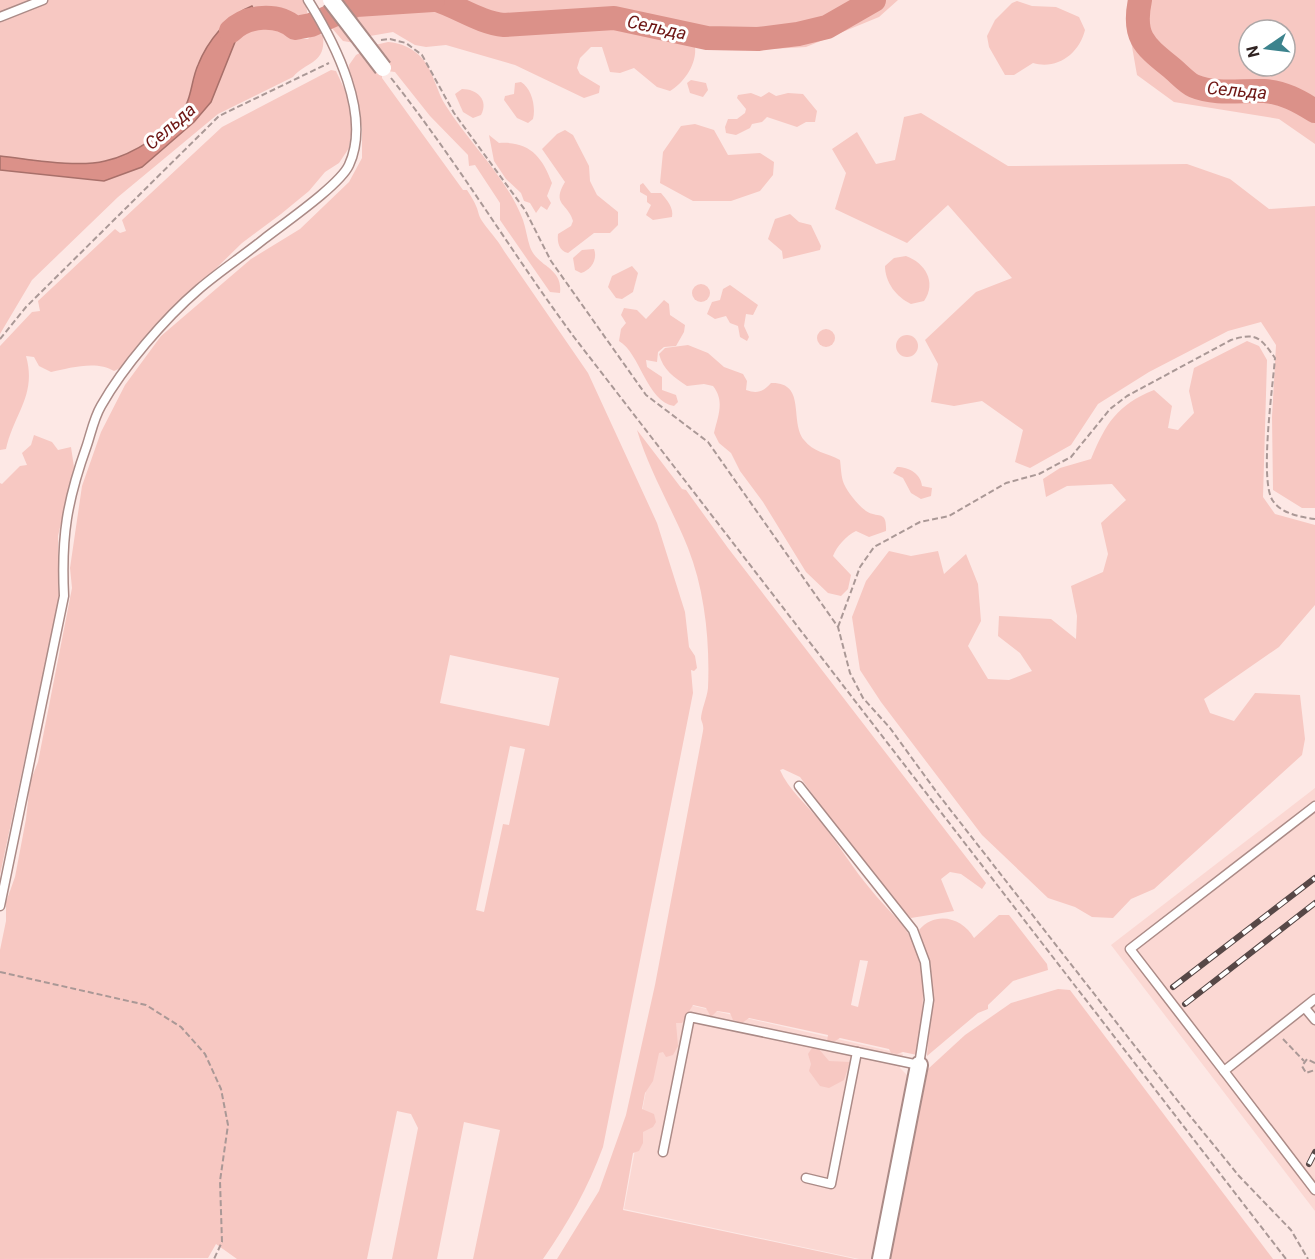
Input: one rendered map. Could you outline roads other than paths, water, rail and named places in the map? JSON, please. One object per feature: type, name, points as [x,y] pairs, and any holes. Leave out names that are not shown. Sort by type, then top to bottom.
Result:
[{"type":"street","points":[[331,0],[383,68]]},
{"type":"street","points":[[881,1259],[919,1065]]},
{"type":"lane","points":[[0,17],[43,0]]},
{"type":"lane","points":[[0,906],[64,596],[62,550],[70,492],[100,407],[153,334],[198,290],[317,198],[348,168],[356,146],[355,110],[339,58],[327,31],[308,0]]},
{"type":"lane","points":[[663,1152],[690,1017],[919,1065],[929,1000],[925,962],[913,930],[799,786]]},
{"type":"lane","points":[[1315,806],[1130,949],[1315,1190]]},
{"type":"lane","points":[[1224,1071],[1315,999]]},
{"type":"lane","points":[[1305,1008],[1315,1020]]},
{"type":"lane","points":[[806,1178],[831,1184],[857,1052]]},
{"type":"water","points":[[252,6],[264,27],[239,32],[211,102],[194,122],[142,167],[104,181],[0,170],[0,156],[53,162],[93,163],[127,154],[151,140],[163,132],[181,114],[188,100],[198,65],[219,30],[243,10]]},
{"type":"waterway","name":"Сельда","points":[[231,31],[254,19],[271,18],[288,23],[295,28],[311,25],[356,5],[433,0]]},
{"type":"waterway","name":"Сельда","points":[[437,0],[495,24],[614,18],[707,38],[758,39],[798,34],[827,27],[874,0]]},
{"type":"waterway","name":"Сельда","points":[[1140,0],[1138,24],[1143,40],[1155,54],[1191,85],[1202,89],[1229,92],[1278,93],[1315,111]]},
{"type":"railway","points":[[1173,987],[1315,878]]},
{"type":"railway","points":[[1185,1004],[1315,903]]},
{"type":"railway","points":[[1309,1164],[1315,1152]]}]
